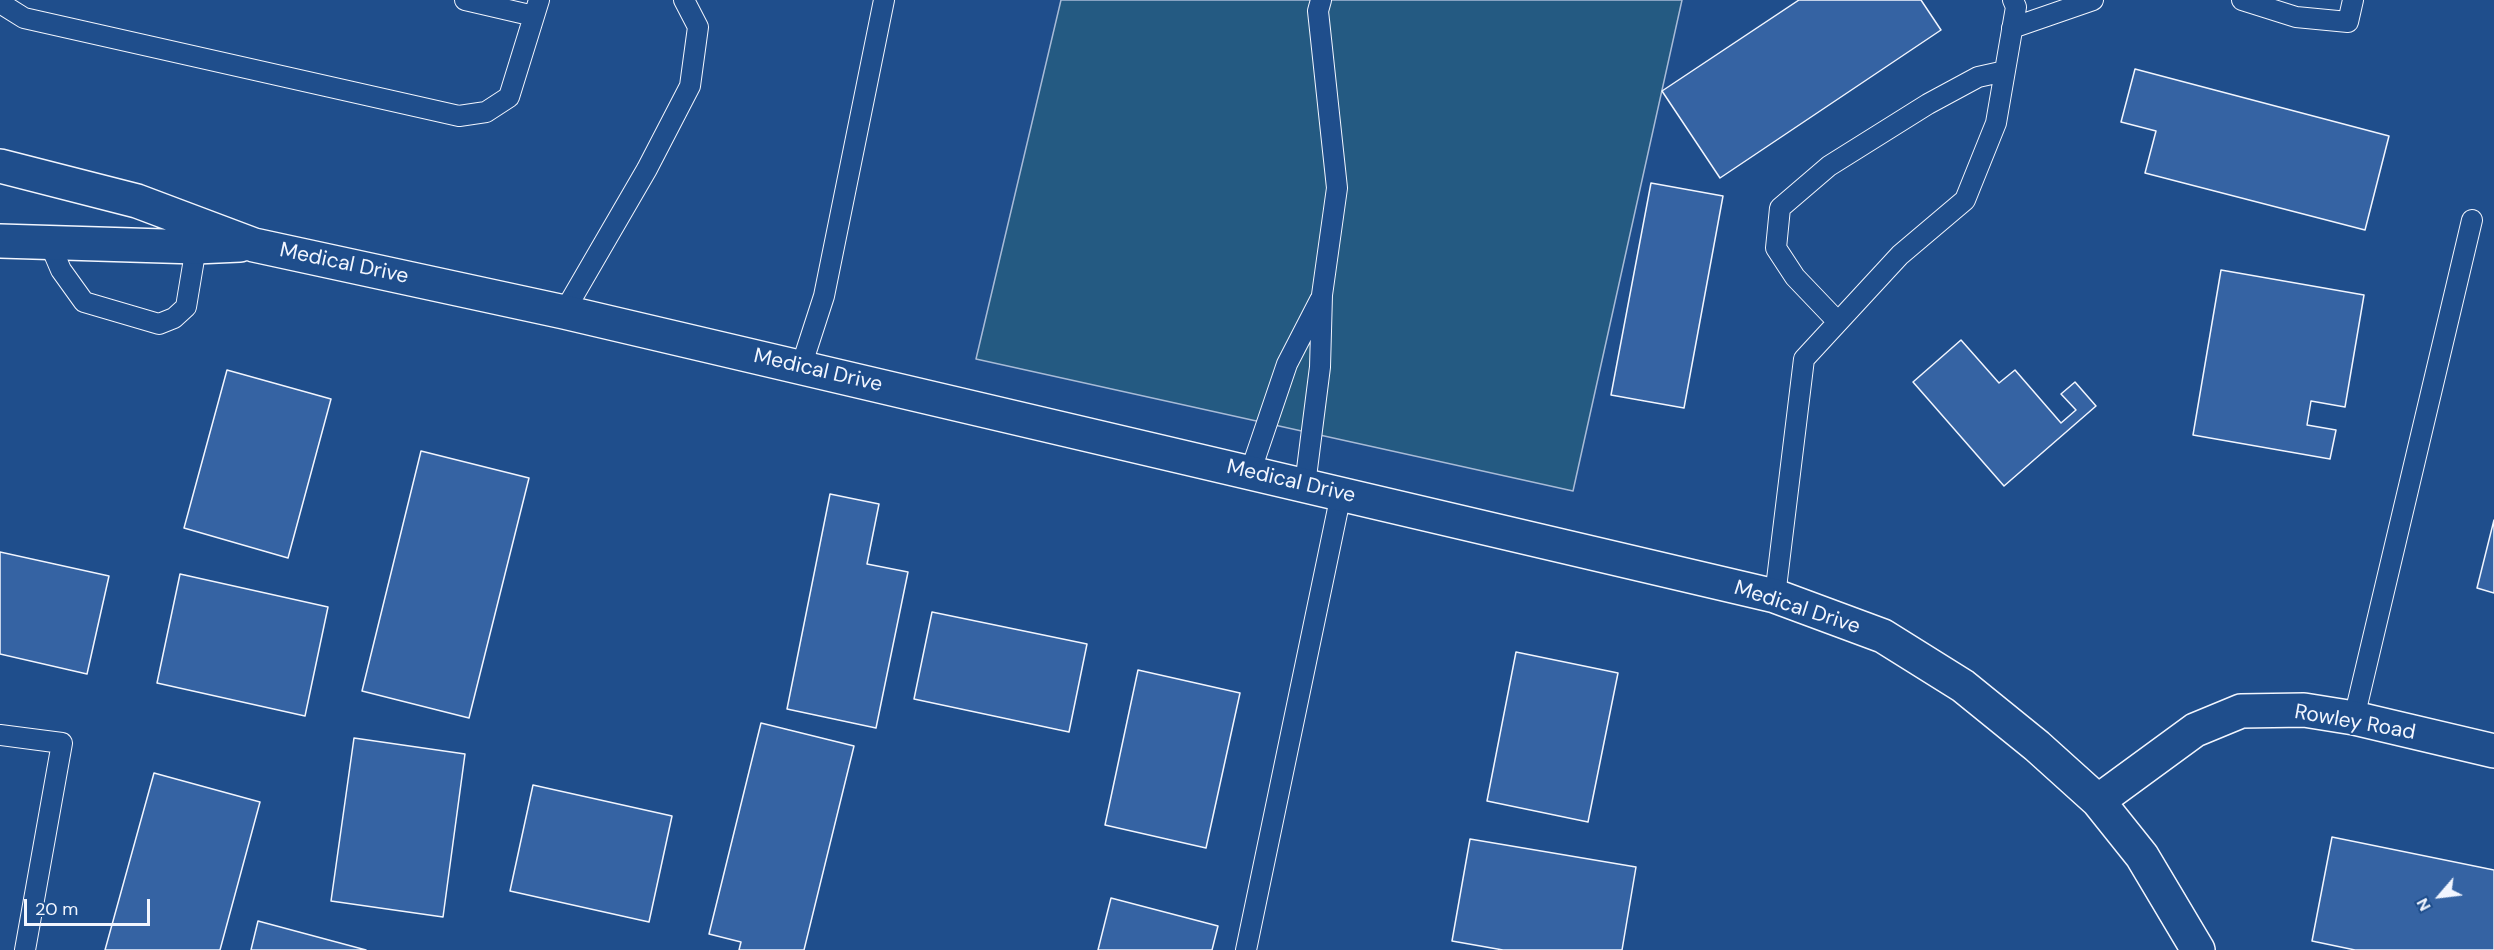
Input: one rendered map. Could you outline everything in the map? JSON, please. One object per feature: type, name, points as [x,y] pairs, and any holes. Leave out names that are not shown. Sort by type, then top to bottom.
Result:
[{"type":"street","name":"Medical Drive","points":[[0,166],[137,201],[254,245],[564,312],[1775,596],[1883,636],[1963,686],[2037,746],[2098,801],[2142,856],[2198,950]]},
{"type":"street","name":"Medical Drive","points":[[0,241],[196,248],[254,245]]},
{"type":"street","name":"Rowley Road","points":[[2098,801],[2195,730],[2241,711],[2304,710],[2355,718],[2494,752]]},
{"type":"lane","points":[[0,3],[24,18],[459,116],[486,112],[509,98],[536,8],[465,0]]},
{"type":"lane","points":[[564,312],[647,169],[690,86],[698,27],[684,0]]},
{"type":"lane","points":[[801,368],[824,296],[884,0]]},
{"type":"lane","points":[[1305,485],[1320,367],[1322,295],[1337,188],[1318,11],[1321,0]]},
{"type":"lane","points":[[1775,596],[1804,359],[1900,255],[1965,200],[1996,123],[2016,7],[2013,0]]},
{"type":"lane","points":[[2012,28],[2093,0]]},
{"type":"lane","points":[[2242,0],[2296,17],[2348,22],[2354,0]]},
{"type":"lane","points":[[1838,322],[1795,277],[1776,248],[1780,208],[1829,166],[1928,104],[1978,77],[2005,71]]},
{"type":"lane","points":[[2355,718],[2472,220]]},
{"type":"lane","points":[[49,242],[61,270],[84,302],[159,324],[174,318],[186,307],[196,248]]},
{"type":"lane","points":[[1250,472],[1287,364],[1322,295]]},
{"type":"lane","points":[[1246,950],[1341,494]]},
{"type":"lane","points":[[0,735],[62,743],[25,950]]},
{"type":"shaded area","points":[[1061,0],[1682,0],[1573,491],[976,359]]},
{"type":"building","points":[[1799,0],[1921,0],[1941,30],[1720,178],[1662,91]]},
{"type":"building","points":[[2135,69],[2389,136],[2365,230],[2145,173],[2156,131],[2121,122]]},
{"type":"building","points":[[1651,183],[1723,196],[1684,408],[1611,395]]},
{"type":"building","points":[[2221,270],[2364,295],[2345,407],[2311,401],[2307,425],[2336,430],[2330,459],[2193,435]]},
{"type":"building","points":[[1961,340],[1999,383],[2015,370],[2061,423],[2076,410],[2061,394],[2075,382],[2096,406],[2004,486],[1913,382]]},
{"type":"building","points":[[227,370],[331,399],[288,558],[184,528]]},
{"type":"building","points":[[421,451],[529,478],[469,718],[362,691]]},
{"type":"building","points":[[830,494],[879,504],[867,564],[908,572],[876,728],[787,709]]},
{"type":"building","points":[[2494,520],[2494,593],[2477,588]]},
{"type":"building","points":[[0,552],[109,576],[87,674],[0,654]]},
{"type":"building","points":[[180,574],[328,607],[305,716],[157,683]]},
{"type":"building","points":[[932,612],[1087,644],[1069,732],[914,699]]},
{"type":"building","points":[[1516,652],[1618,673],[1588,822],[1487,801]]},
{"type":"building","points":[[1138,670],[1240,693],[1206,848],[1105,825]]},
{"type":"building","points":[[761,723],[854,746],[804,950],[739,950],[741,942],[709,934]]},
{"type":"building","points":[[354,738],[465,754],[443,917],[331,901]]},
{"type":"building","points":[[154,773],[260,802],[220,950],[105,950]]},
{"type":"building","points":[[533,785],[672,816],[649,922],[510,891]]},
{"type":"building","points":[[2332,837],[2494,870],[2494,950],[2355,950],[2312,941]]},
{"type":"building","points":[[1470,839],[1636,867],[1622,950],[1503,950],[1452,941]]},
{"type":"building","points":[[1111,898],[1218,926],[1212,950],[1098,950]]},
{"type":"building","points":[[258,921],[366,950],[251,950]]}]
